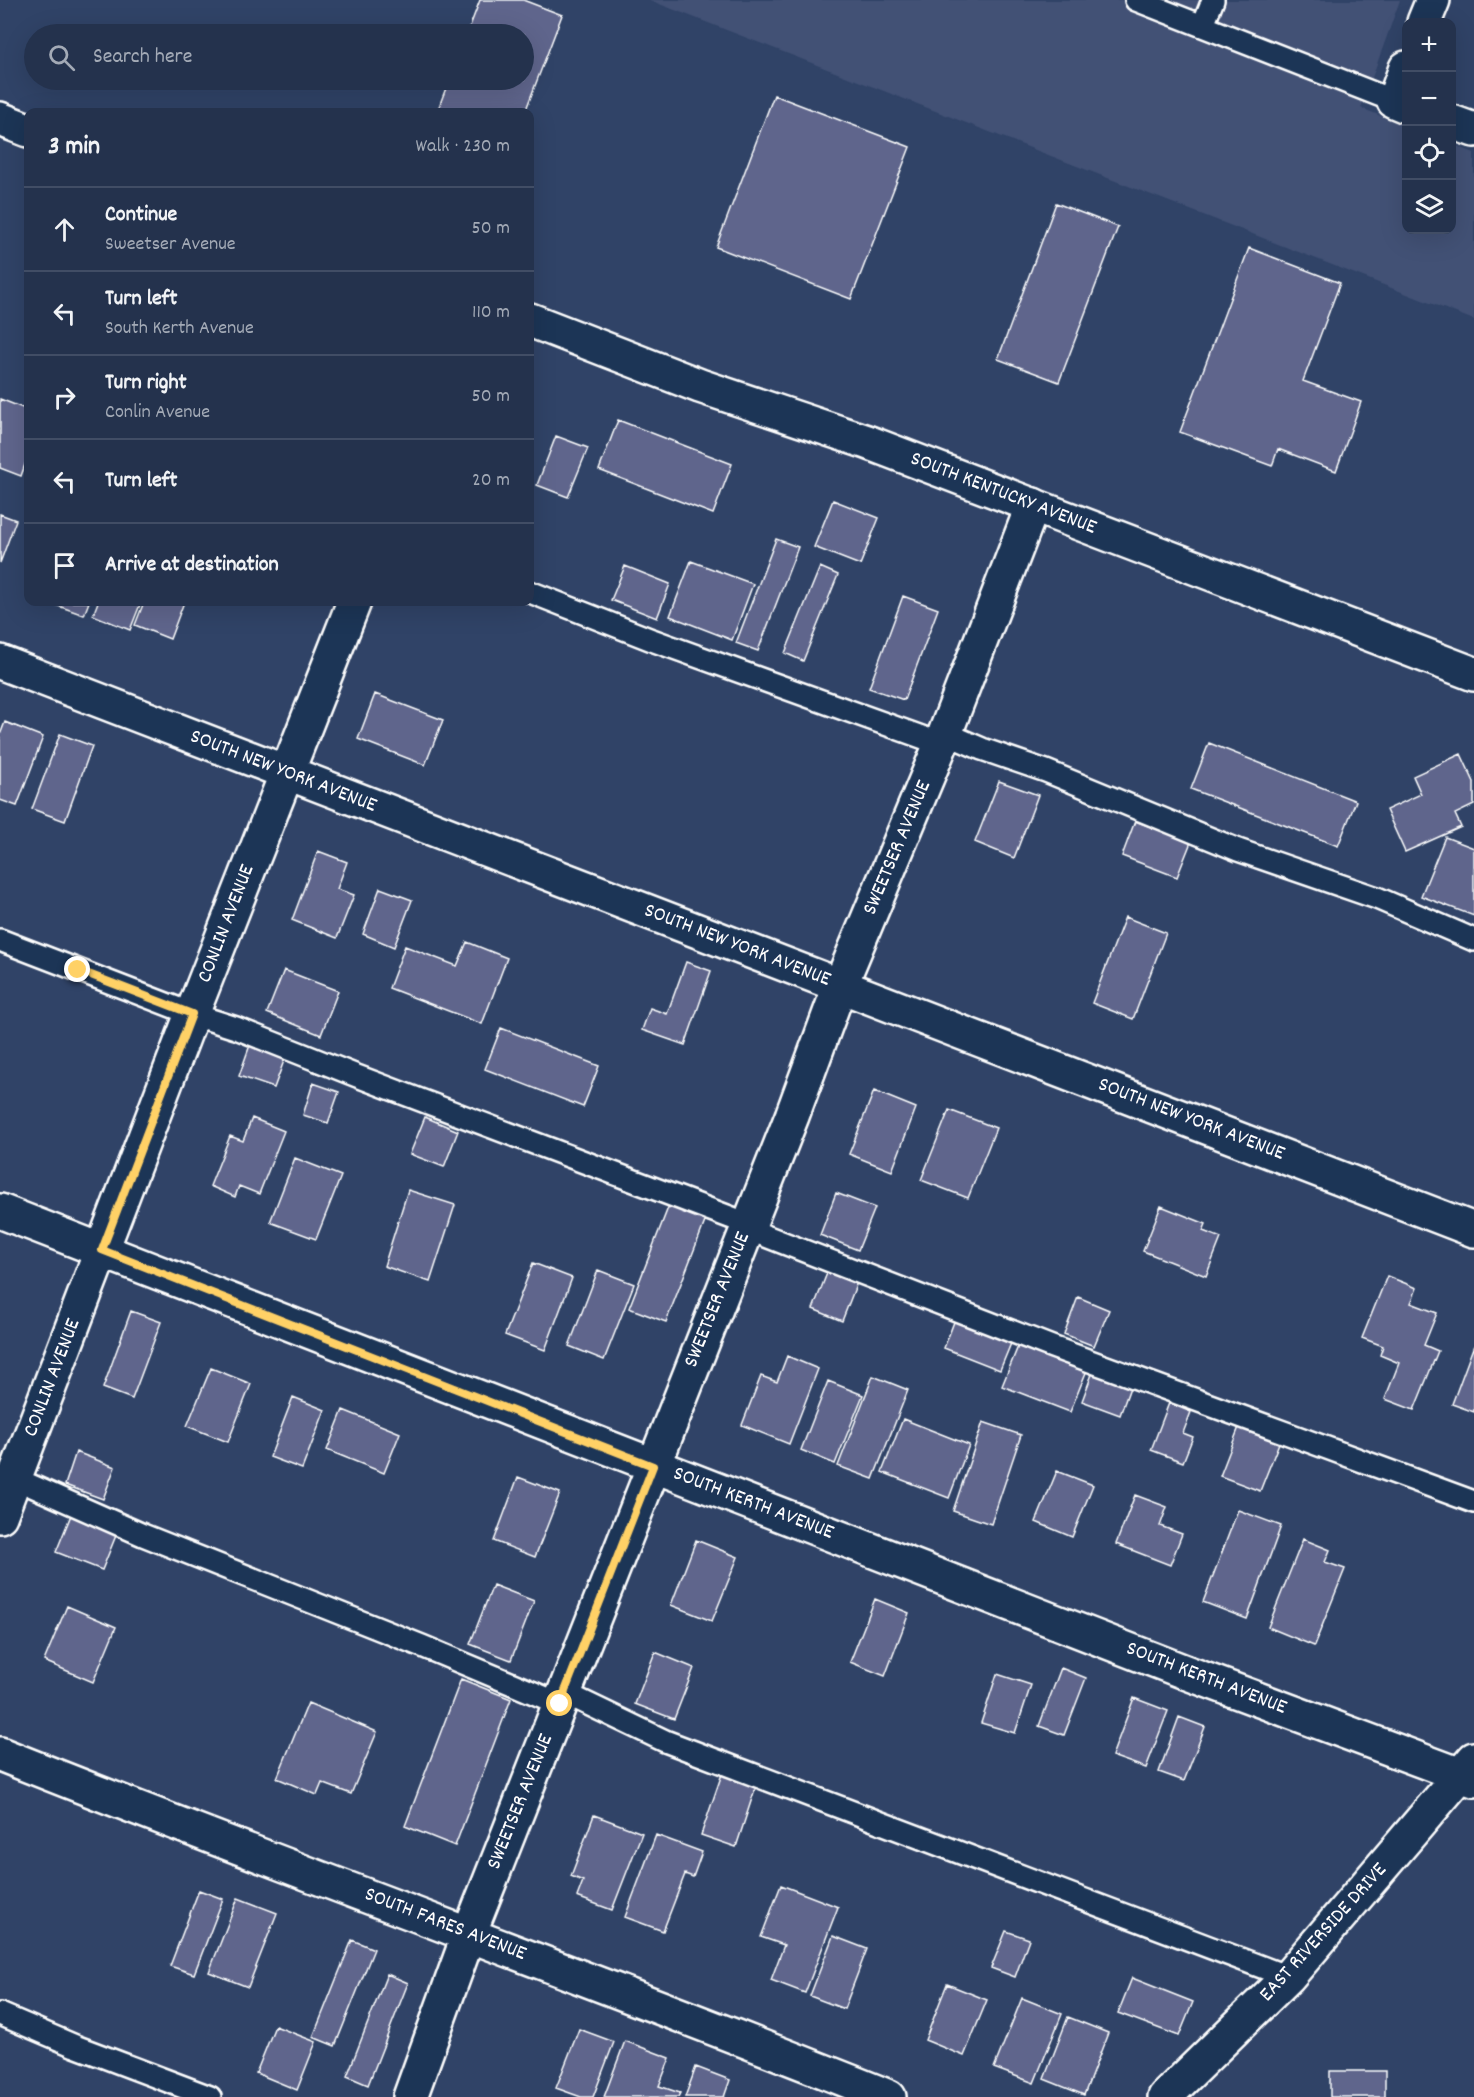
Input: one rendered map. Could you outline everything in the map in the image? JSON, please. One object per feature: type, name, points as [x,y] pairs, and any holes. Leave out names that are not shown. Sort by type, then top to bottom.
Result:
[{"type":"street","points":[[1426,18],[1433,0]]},
{"type":"street","points":[[1400,103],[1406,72]]},
{"type":"street","points":[[0,119],[24,128]]},
{"type":"street","points":[[1456,123],[1474,130]]},
{"type":"street","name":"SOUTH KENTUCKY AVENUE","points":[[534,322],[700,386],[867,442],[1474,674]]},
{"type":"street","name":"SWEETSER AVENUE","points":[[410,2097],[469,1934],[792,1116],[840,986],[943,738],[1033,505]]},
{"type":"street","name":"CONLIN AVENUE","points":[[6,1493],[352,606]]},
{"type":"street","name":"SOUTH NEW YORK AVENUE","points":[[0,662],[1474,1230]]},
{"type":"street","name":"SOUTH KERTH AVENUE","points":[[0,1211],[1185,1672],[1470,1772]]},
{"type":"street","name":"SOUTH FARES AVENUE","points":[[0,1754],[123,1803],[698,2021],[889,2097]]},
{"type":"street","name":"EAST RIVERSIDE DRIVE","points":[[1165,2097],[1288,1977],[1470,1772]]},
{"type":"lane","points":[[1136,0],[1400,103]]},
{"type":"lane","points":[[1203,25],[1213,0]]},
{"type":"lane","points":[[534,594],[652,640],[1046,771],[1238,850],[1377,898],[1474,940]]},
{"type":"lane","points":[[0,940],[748,1224],[758,1233],[1052,1347],[1474,1502]]},
{"type":"lane","points":[[6,1493],[143,1535],[665,1741],[1288,1977]]},
{"type":"lane","points":[[0,2014],[75,2046],[210,2097]]},
{"type":"shaded area","points":[[649,0],[1400,0],[1361,108],[1402,124],[1402,234],[1456,234],[1456,146],[1474,153],[1474,320]]},
{"type":"building","points":[[480,0],[523,0],[562,15],[534,88],[534,24],[471,24]]},
{"type":"building","points":[[445,90],[533,90],[527,108],[438,108]]},
{"type":"building","points":[[774,95],[910,147],[851,299],[716,247]]},
{"type":"building","points":[[1056,203],[1118,227],[1059,382],[998,359]]},
{"type":"building","points":[[1249,248],[1340,283],[1303,381],[1361,402],[1336,471],[1278,449],[1272,466],[1180,432]]},
{"type":"building","points":[[0,399],[24,408],[24,467],[21,476],[0,468]]},
{"type":"building","points":[[618,420],[732,464],[713,514],[599,470]]},
{"type":"building","points":[[556,436],[588,448],[568,497],[537,485]]},
{"type":"building","points":[[833,500],[879,518],[860,565],[814,547]]},
{"type":"building","points":[[0,514],[16,520],[0,563]]},
{"type":"building","points":[[776,539],[798,547],[758,651],[736,643]]},
{"type":"building","points":[[691,561],[753,584],[732,640],[670,616]]},
{"type":"building","points":[[625,566],[670,584],[657,618],[611,600]]},
{"type":"building","points":[[820,567],[838,575],[803,661],[785,653]]},
{"type":"building","points":[[903,596],[938,609],[904,700],[869,688]]},
{"type":"building","points":[[58,606],[87,606],[84,615]]},
{"type":"building","points":[[96,606],[139,606],[130,630],[93,615]]},
{"type":"building","points":[[142,606],[182,606],[170,639],[135,625]]},
{"type":"building","points":[[375,694],[443,720],[425,765],[358,739]]},
{"type":"building","points":[[5,722],[43,737],[17,806],[0,800],[0,735]]},
{"type":"building","points":[[60,734],[92,746],[65,821],[32,809]]},
{"type":"building","points":[[1209,743],[1356,801],[1338,846],[1191,789]]},
{"type":"building","points":[[1461,754],[1474,782],[1474,805],[1455,814],[1461,827],[1405,852],[1386,810],[1421,794],[1413,776]]},
{"type":"building","points":[[999,781],[1038,795],[1014,858],[975,842]]},
{"type":"building","points":[[1135,821],[1191,842],[1177,877],[1122,856]]},
{"type":"building","points":[[1445,837],[1474,848],[1474,916],[1421,896]]},
{"type":"building","points":[[318,851],[347,862],[337,889],[354,895],[337,938],[292,920]]},
{"type":"building","points":[[380,888],[412,900],[394,947],[363,934]]},
{"type":"building","points":[[1125,917],[1166,933],[1133,1019],[1092,1003]]},
{"type":"building","points":[[467,942],[507,958],[482,1024],[389,988],[405,946],[457,966]]},
{"type":"building","points":[[686,962],[711,971],[685,1045],[642,1030],[650,1008],[667,1014]]},
{"type":"building","points":[[284,970],[338,991],[321,1035],[267,1013]]},
{"type":"building","points":[[501,1028],[599,1066],[583,1107],[485,1069]]},
{"type":"building","points":[[250,1045],[285,1058],[274,1088],[239,1076]]},
{"type":"building","points":[[313,1083],[339,1092],[328,1123],[303,1115]]},
{"type":"building","points":[[874,1091],[916,1108],[892,1171],[849,1154]]},
{"type":"building","points":[[949,1110],[996,1128],[968,1198],[921,1180]]},
{"type":"building","points":[[425,1117],[458,1131],[444,1167],[410,1154]]},
{"type":"building","points":[[252,1118],[284,1131],[259,1194],[239,1186],[235,1197],[210,1186],[230,1136],[243,1141]]},
{"type":"building","points":[[295,1158],[341,1176],[316,1239],[270,1222]]},
{"type":"building","points":[[408,1190],[455,1205],[430,1282],[384,1266]]},
{"type":"building","points":[[836,1193],[875,1208],[858,1250],[820,1235]]},
{"type":"building","points":[[671,1200],[708,1214],[666,1322],[629,1308]]},
{"type":"building","points":[[1161,1206],[1206,1224],[1203,1231],[1221,1238],[1206,1276],[1143,1251]]},
{"type":"building","points":[[533,1263],[572,1278],[545,1350],[505,1335]]},
{"type":"building","points":[[829,1268],[858,1280],[842,1321],[813,1309]]},
{"type":"building","points":[[598,1270],[634,1284],[604,1360],[569,1346]]},
{"type":"building","points":[[1387,1276],[1417,1288],[1411,1303],[1437,1313],[1424,1345],[1438,1351],[1414,1410],[1385,1399],[1399,1363],[1380,1355],[1383,1346],[1362,1338]]},
{"type":"building","points":[[1078,1297],[1109,1310],[1094,1346],[1064,1334]]},
{"type":"building","points":[[131,1311],[161,1322],[132,1399],[103,1388]]},
{"type":"building","points":[[957,1314],[1014,1336],[1000,1370],[944,1348]]},
{"type":"building","points":[[1019,1344],[1087,1370],[1070,1412],[1002,1386]]},
{"type":"building","points":[[1474,1345],[1474,1412],[1452,1404]]},
{"type":"building","points":[[787,1356],[818,1369],[789,1444],[742,1425],[761,1376],[777,1382]]},
{"type":"building","points":[[1095,1366],[1133,1379],[1120,1415],[1082,1401]]},
{"type":"building","points":[[211,1368],[251,1384],[228,1442],[187,1426]]},
{"type":"building","points":[[873,1376],[908,1390],[873,1479],[838,1466]]},
{"type":"building","points":[[828,1381],[863,1395],[835,1464],[801,1450]]},
{"type":"building","points":[[293,1397],[325,1410],[302,1469],[270,1457]]},
{"type":"building","points":[[1169,1403],[1191,1412],[1183,1433],[1193,1437],[1183,1462],[1151,1450]]},
{"type":"building","points":[[343,1410],[400,1433],[384,1473],[327,1450]]},
{"type":"building","points":[[903,1419],[969,1445],[949,1498],[882,1472]]},
{"type":"building","points":[[983,1422],[1021,1435],[991,1524],[953,1511]]},
{"type":"building","points":[[1239,1427],[1279,1443],[1260,1491],[1220,1476]]},
{"type":"building","points":[[76,1452],[115,1467],[103,1499],[65,1485]]},
{"type":"building","points":[[1057,1471],[1093,1485],[1072,1537],[1036,1522]]},
{"type":"building","points":[[518,1477],[560,1493],[535,1557],[494,1541]]},
{"type":"building","points":[[1135,1495],[1167,1507],[1160,1526],[1182,1534],[1170,1565],[1116,1544]]},
{"type":"building","points":[[1238,1510],[1281,1526],[1247,1619],[1203,1602]]},
{"type":"building","points":[[71,1515],[117,1533],[102,1570],[56,1552]]},
{"type":"building","points":[[1303,1539],[1330,1550],[1325,1562],[1345,1569],[1314,1646],[1268,1627]]},
{"type":"building","points":[[696,1540],[738,1557],[712,1621],[671,1605]]},
{"type":"building","points":[[493,1585],[534,1601],[511,1660],[470,1644]]},
{"type":"building","points":[[875,1599],[909,1613],[885,1676],[850,1662]]},
{"type":"building","points":[[67,1606],[116,1627],[93,1682],[44,1661]]},
{"type":"building","points":[[655,1652],[694,1668],[674,1719],[635,1704]]},
{"type":"building","points":[[1061,1668],[1086,1678],[1064,1735],[1039,1726]]},
{"type":"building","points":[[997,1674],[1031,1685],[1015,1733],[981,1723]]},
{"type":"building","points":[[461,1679],[511,1699],[455,1846],[405,1826]]},
{"type":"building","points":[[1134,1698],[1168,1711],[1146,1768],[1112,1756]]},
{"type":"building","points":[[308,1703],[377,1732],[351,1794],[322,1783],[317,1795],[277,1778]]},
{"type":"building","points":[[1179,1717],[1205,1727],[1184,1781],[1159,1772]]},
{"type":"building","points":[[724,1768],[758,1780],[736,1847],[701,1835]]},
{"type":"building","points":[[594,1815],[642,1833],[612,1910],[577,1897],[583,1881],[571,1876]]},
{"type":"building","points":[[656,1835],[702,1852],[693,1877],[685,1874],[663,1931],[625,1917]]},
{"type":"building","points":[[781,1885],[838,1907],[805,1993],[771,1980],[784,1945],[761,1937]]},
{"type":"building","points":[[199,1890],[223,1899],[194,1974],[170,1966]]},
{"type":"building","points":[[238,1898],[277,1913],[248,1987],[209,1972]]},
{"type":"building","points":[[1006,1931],[1029,1939],[1015,1977],[991,1968]]},
{"type":"building","points":[[833,1936],[867,1949],[844,2009],[810,1996]]},
{"type":"building","points":[[352,1940],[374,1949],[335,2046],[313,2037]]},
{"type":"building","points":[[387,1974],[408,1983],[368,2085],[347,2076]]},
{"type":"building","points":[[1132,1978],[1193,2002],[1179,2036],[1118,2013]]},
{"type":"building","points":[[947,1984],[987,2000],[964,2056],[925,2040]]},
{"type":"building","points":[[1022,1998],[1062,2014],[1034,2083],[994,2068]]},
{"type":"building","points":[[1068,2017],[1108,2033],[1084,2095],[1044,2079]]},
{"type":"building","points":[[275,2026],[316,2042],[297,2090],[256,2073]]},
{"type":"building","points":[[579,2029],[614,2042],[593,2097],[581,2097],[556,2088]]},
{"type":"building","points":[[625,2041],[670,2058],[659,2086],[680,2093],[678,2097],[604,2097]]},
{"type":"building","points":[[696,2067],[730,2080],[724,2097],[685,2097]]},
{"type":"building","points":[[1330,2071],[1385,2071],[1385,2097],[1330,2097]]},
{"type":"route","points":[[78,970],[192,1014],[102,1250],[653,1466],[560,1704]]}]
